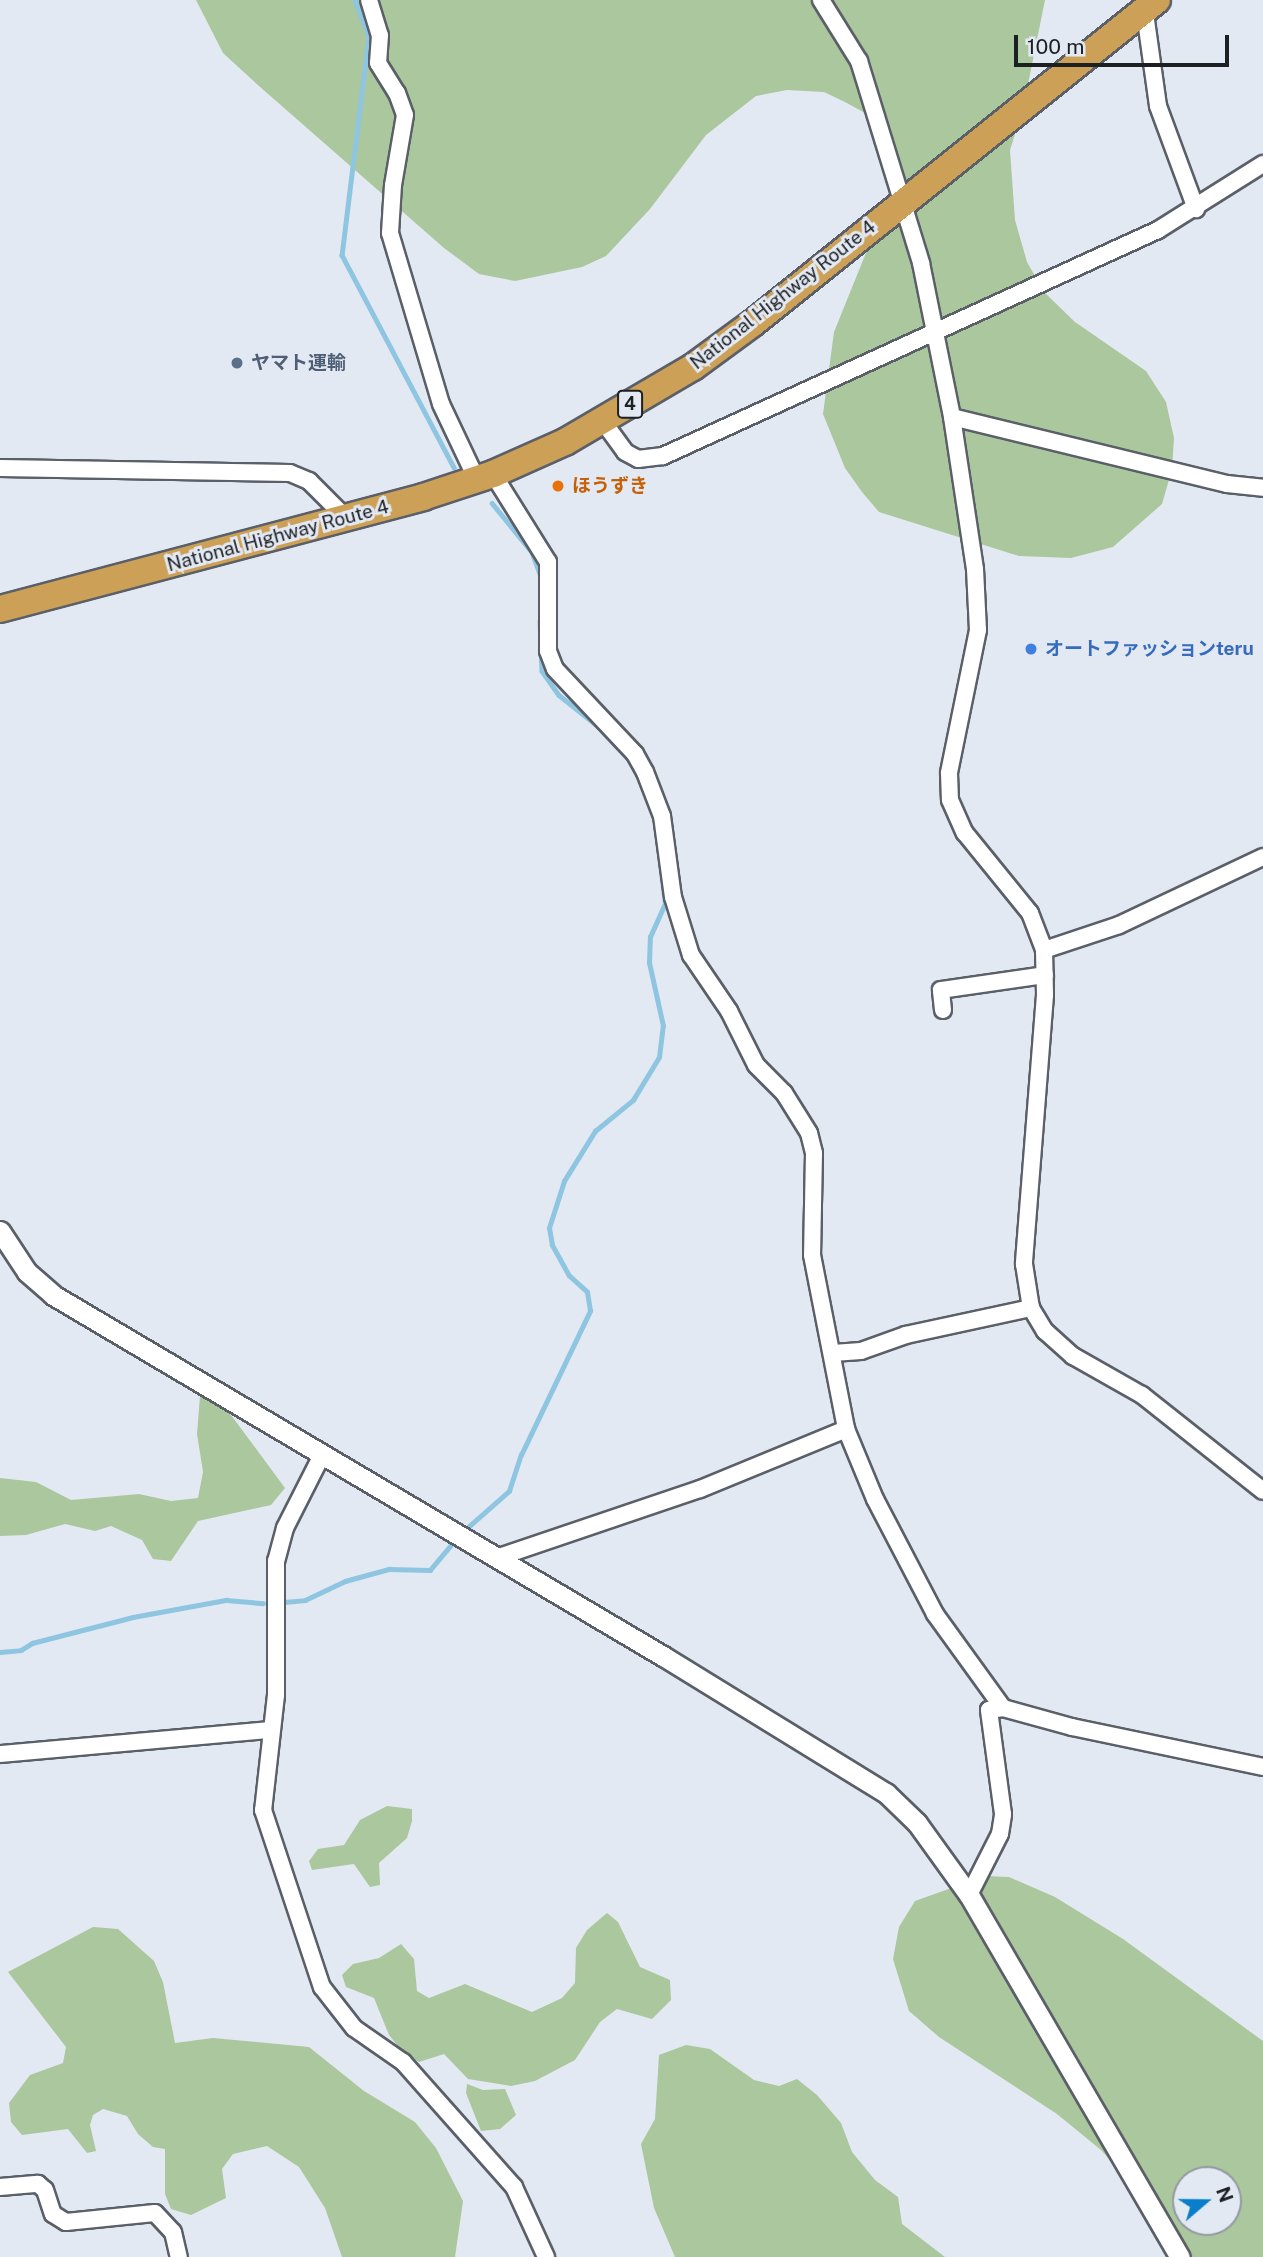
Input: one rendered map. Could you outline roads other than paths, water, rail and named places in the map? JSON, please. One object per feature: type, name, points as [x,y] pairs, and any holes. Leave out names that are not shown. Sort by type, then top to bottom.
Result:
[{"type":"highway","name":"National Highway Route 4","points":[[0,609],[347,519],[485,477],[602,420],[693,367],[743,331],[1148,4]]},
{"type":"street","points":[[369,0],[380,35],[378,63],[397,93],[405,115],[390,209],[390,233],[441,404],[485,477],[548,562],[548,651],[555,670],[635,754],[645,772],[662,816],[673,897],[691,956],[729,1011],[756,1065],[784,1093],[809,1133],[814,1153],[811,1255],[833,1353],[838,1404],[846,1429],[875,1499],[935,1614],[1003,1708]]},
{"type":"street","points":[[821,0],[859,61],[937,327],[952,416],[975,569],[978,630],[949,773],[950,800],[965,833],[1030,913],[1044,950],[1045,975],[1024,1264],[1031,1308],[1045,1331],[1073,1356],[1142,1395],[1263,1491]]},
{"type":"street","points":[[1148,4],[1158,106],[1196,209]]},
{"type":"street","points":[[602,420],[625,452],[638,458],[663,456],[858,369],[937,327],[1036,288],[1196,209],[1263,164]]},
{"type":"street","points":[[952,416],[1227,484],[1263,488]]},
{"type":"street","points":[[0,468],[290,472],[309,481],[347,519]]},
{"type":"street","points":[[1044,950],[1119,925],[1263,857]]},
{"type":"street","points":[[943,1010],[941,990],[1045,975]]},
{"type":"street","points":[[0,1231],[27,1272],[53,1295],[886,1793],[917,1823],[969,1895],[1180,2257]]},
{"type":"street","points":[[833,1353],[861,1351],[906,1335],[1031,1308]]},
{"type":"street","points":[[496,1558],[700,1489],[846,1429]]},
{"type":"street","points":[[322,1455],[285,1528],[275,1561],[276,1695],[263,1810],[322,1987],[354,2028],[403,2062],[514,2187],[546,2257]]},
{"type":"street","points":[[969,1895],[1000,1834],[1003,1814],[989,1710],[1003,1708],[1072,1727],[1263,1767]]},
{"type":"street","points":[[0,1754],[271,1730]]},
{"type":"street","points":[[0,2187],[38,2184],[45,2190],[53,2214],[66,2222],[155,2213],[173,2232],[179,2257]]},
{"type":"waterway","points":[[355,0],[369,36],[342,255],[454,467]]},
{"type":"waterway","points":[[492,503],[532,552],[541,577]]},
{"type":"waterway","points":[[540,621],[542,671],[559,695],[599,727]]},
{"type":"waterway","points":[[467,1528],[509,1491],[521,1455],[590,1311],[587,1292],[569,1276],[552,1245],[549,1228],[564,1181],[595,1131],[633,1100],[659,1057],[663,1026],[649,963],[650,937],[665,904],[655,823]]},
{"type":"waterway","points":[[284,1602],[305,1600],[345,1581],[389,1569],[430,1570],[453,1543]]},
{"type":"waterway","points":[[0,1652],[21,1650],[32,1643],[133,1617],[226,1600],[263,1603]]},
{"type":"place","name":"ヤマト運輸","points":[[237,363]]},
{"type":"place","name":"ほうずき","points":[[558,486]]},
{"type":"place","name":"オートファッションteru","points":[[1031,649]]}]
